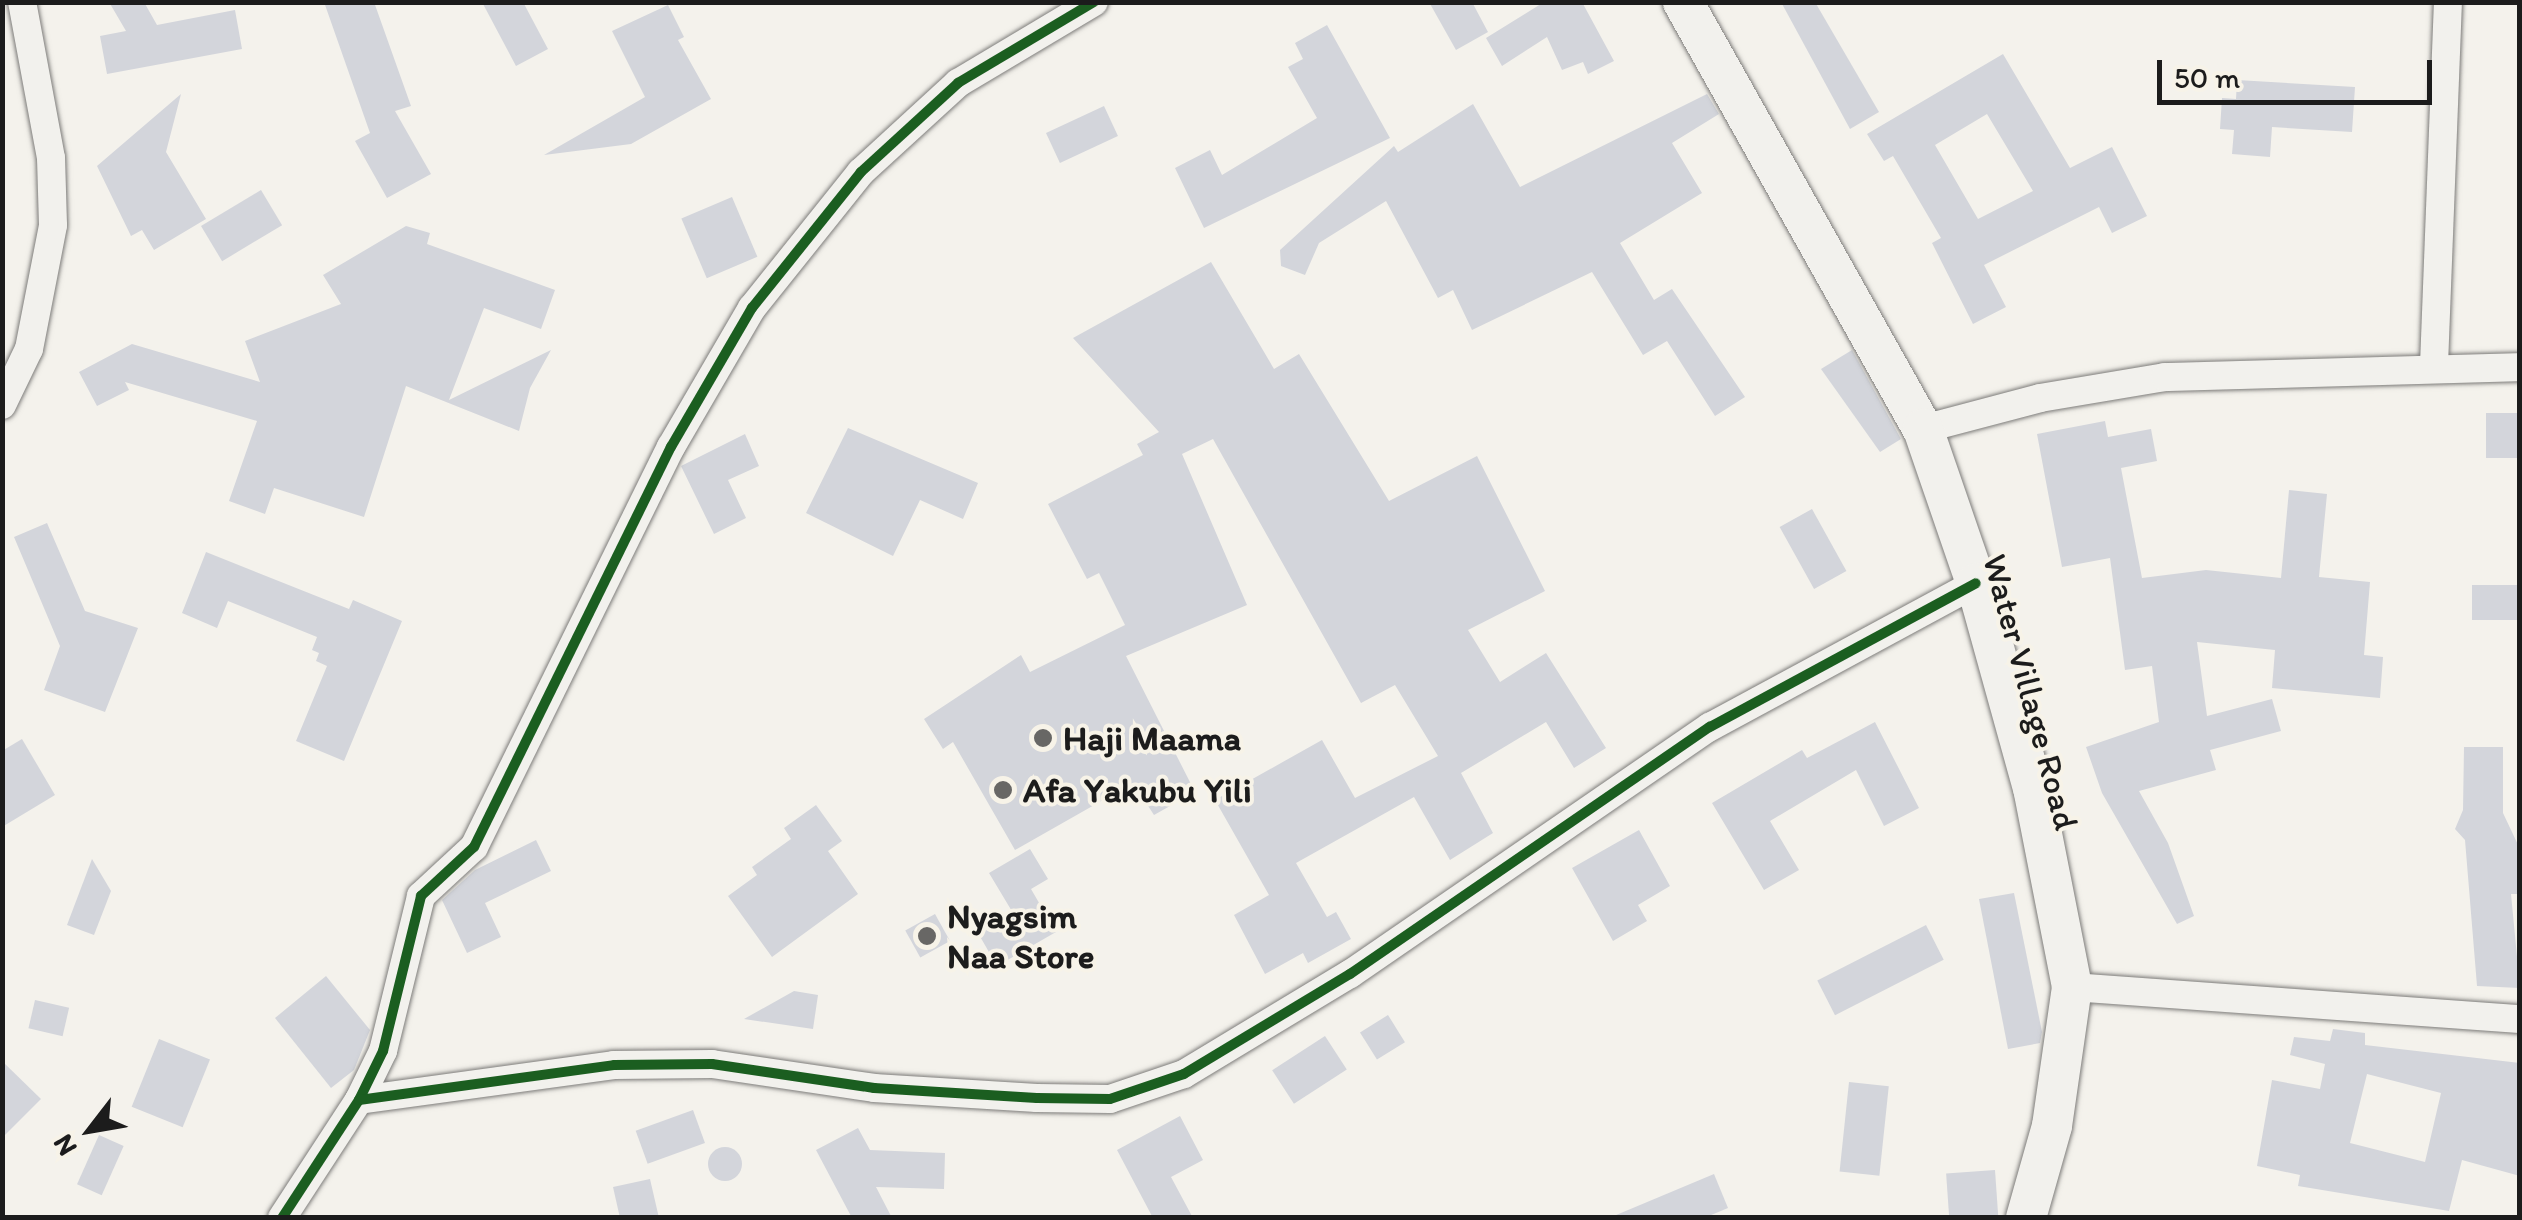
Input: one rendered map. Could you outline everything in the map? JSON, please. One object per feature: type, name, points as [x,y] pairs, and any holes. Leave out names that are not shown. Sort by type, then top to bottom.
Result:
[{"type":"street","points":[[2,406],[40,312],[54,224],[51,158],[22,2]]},
{"type":"street","points":[[282,1218],[360,1100],[382,1050],[421,896],[474,847],[670,446],[752,308],[861,172],[958,83],[1094,2]]},
{"type":"street","name":"Water Village Road","points":[[1684,2],[1924,429],[1976,583],[2032,788],[2072,987],[2052,1126],[2026,1218]]},
{"type":"street","points":[[2434,365],[2448,2]]},
{"type":"street","points":[[1924,429],[2040,398],[2164,377],[2434,365],[2520,368]]},
{"type":"street","points":[[360,1100],[614,1066],[712,1064],[874,1088],[1110,1099],[1184,1074],[1350,974],[1710,727],[1976,583]]},
{"type":"street","points":[[2072,987],[2520,1019]]},
{"type":"building","points":[[109,2],[144,2],[157,25],[235,10],[242,49],[107,74],[100,36],[126,31]]},
{"type":"building","points":[[324,2],[374,2],[411,106],[395,111],[431,174],[387,198],[355,141],[370,133]]},
{"type":"building","points":[[482,2],[523,2],[548,49],[516,66]]},
{"type":"building","points":[[1429,2],[1472,2],[1488,32],[1456,50]]},
{"type":"building","points":[[1544,2],[1582,2],[1614,61],[1588,74],[1583,62],[1562,70],[1547,37],[1502,66],[1486,38]]},
{"type":"building","points":[[1781,2],[1815,2],[1879,112],[1850,129]]},
{"type":"building","points":[[668,5],[684,37],[678,40],[711,99],[631,144],[544,155],[645,97],[612,31]]},
{"type":"building","points":[[1327,25],[1390,138],[1204,228],[1175,168],[1210,150],[1222,175],[1317,118],[1288,67],[1303,59],[1295,43]]},
{"type":"building","points":[[2003,54],[2070,168],[2112,147],[2147,216],[2112,233],[2099,207],[1984,265],[2006,307],[1973,324],[1932,243],[1941,238],[1893,156],[1884,161],[1867,134]],"holes":[[[1987,114],[2033,191],[1978,219],[1935,145]]]},
{"type":"building","points":[[2237,80],[2355,87],[2352,132],[2272,127],[2270,157],[2232,154],[2234,130],[2220,129],[2222,98],[2236,99]]},
{"type":"building","points":[[181,94],[166,152],[206,219],[154,250],[142,230],[131,236],[97,166]]},
{"type":"building","points":[[1707,94],[1719,114],[1672,143],[1702,193],[1620,243],[1654,300],[1672,289],[1745,397],[1715,416],[1667,341],[1643,355],[1592,272],[1472,330],[1453,290],[1438,298],[1386,201],[1319,243],[1305,275],[1281,266],[1280,250],[1394,146],[1398,152],[1473,104],[1520,187]]},
{"type":"building","points":[[1104,106],[1118,136],[1060,163],[1046,133]]},
{"type":"building","points":[[261,190],[282,225],[222,261],[201,226]]},
{"type":"building","points":[[732,197],[757,257],[707,278],[681,218]]},
{"type":"building","points":[[406,226],[430,233],[427,244],[555,290],[541,329],[484,308],[449,400],[551,350],[530,388],[519,431],[406,386],[364,517],[274,488],[265,514],[229,501],[257,421],[125,382],[129,390],[97,406],[79,372],[132,344],[260,382],[245,341],[341,304],[323,275]]},
{"type":"building","points":[[1211,262],[1274,369],[1299,354],[1389,501],[1477,456],[1545,591],[1468,630],[1500,682],[1546,653],[1606,748],[1574,768],[1546,722],[1461,773],[1493,833],[1450,860],[1414,797],[1296,863],[1327,917],[1336,912],[1351,939],[1308,963],[1303,953],[1265,974],[1234,915],[1269,895],[1215,800],[1322,740],[1355,798],[1438,756],[1395,685],[1361,703],[1213,439],[1182,454],[1247,605],[1126,656],[1195,792],[1154,815],[1133,783],[1015,850],[953,742],[943,749],[924,719],[1021,655],[1030,672],[1125,625],[1099,573],[1087,579],[1048,504],[1143,455],[1137,444],[1159,432],[1073,338]]},
{"type":"building","points":[[1852,350],[1901,439],[1880,452],[1821,369]]},
{"type":"building","points":[[2486,413],[2520,413],[2520,458],[2486,458]]},
{"type":"building","points":[[2105,421],[2108,437],[2151,429],[2157,461],[2121,468],[2142,578],[2206,570],[2281,578],[2289,490],[2327,494],[2319,577],[2370,582],[2364,655],[2383,657],[2380,698],[2272,688],[2275,650],[2197,642],[2207,716],[2272,699],[2281,731],[2210,750],[2216,770],[2139,791],[2168,843],[2194,916],[2177,924],[2102,793],[2086,747],[2159,722],[2152,666],[2125,670],[2110,558],[2062,567],[2037,434]]},
{"type":"building","points":[[848,428],[978,483],[963,519],[920,500],[893,556],[806,513]]},
{"type":"building","points":[[745,434],[759,466],[728,480],[746,518],[714,534],[681,466]]},
{"type":"building","points":[[1812,509],[1846,571],[1814,589],[1780,527]]},
{"type":"building","points":[[47,523],[85,611],[138,628],[105,712],[44,690],[60,646],[14,537]]},
{"type":"building","points":[[206,552],[349,609],[353,600],[402,621],[344,761],[296,741],[327,666],[316,661],[319,653],[312,650],[317,637],[228,601],[217,628],[182,613]]},
{"type":"building","points":[[2472,585],[2520,585],[2520,620],[2472,620]]},
{"type":"building","points":[[1875,722],[1919,808],[1884,826],[1856,770],[1770,821],[1799,870],[1764,890],[1712,803],[1802,750],[1807,758]]},
{"type":"building","points":[[22,739],[55,795],[2,827],[2,751]]},
{"type":"building","points":[[2464,747],[2503,747],[2503,813],[2520,849],[2520,894],[2511,894],[2520,988],[2477,986],[2465,840],[2455,829],[2463,810]]},
{"type":"building","points":[[816,805],[842,841],[828,851],[858,894],[772,957],[728,896],[757,875],[752,867],[791,839],[784,828]]},
{"type":"building","points":[[1639,830],[1670,886],[1638,905],[1647,921],[1613,941],[1572,868]]},
{"type":"building","points":[[536,840],[551,871],[485,903],[501,937],[467,953],[442,900],[475,870]]},
{"type":"building","points":[[1030,849],[1048,879],[1031,889],[1056,932],[997,966],[978,933],[1013,913],[989,873]]},
{"type":"building","points":[[92,859],[111,891],[94,935],[67,925]]},
{"type":"building","points":[[2014,893],[2042,1032],[2040,1043],[2008,1049],[1979,899]]},
{"type":"building","name":"Nyagsim Naa Store","points":[[935,914],[950,941],[920,958],[905,930]]},
{"type":"building","points":[[1926,925],[1944,960],[1835,1015],[1817,980]]},
{"type":"building","points":[[326,976],[370,1030],[354,1070],[331,1088],[275,1018]]},
{"type":"building","points":[[794,991],[818,995],[813,1029],[744,1019]]},
{"type":"building","points":[[35,1000],[69,1008],[63,1036],[28,1028]]},
{"type":"building","points":[[1388,1015],[1405,1042],[1377,1060],[1360,1032]]},
{"type":"building","points":[[2333,1029],[2365,1033],[2365,1045],[2520,1063],[2520,1176],[2462,1160],[2449,1211],[2298,1186],[2300,1175],[2257,1166],[2272,1080],[2320,1089],[2325,1064],[2290,1055],[2294,1037],[2330,1041]],"holes":[[[2367,1074],[2441,1093],[2425,1162],[2350,1143]]]},
{"type":"building","points":[[1325,1036],[1347,1070],[1294,1104],[1272,1070]]},
{"type":"building","points":[[159,1039],[210,1060],[183,1127],[132,1107]]},
{"type":"building","points":[[2,1061],[41,1099],[2,1138]]},
{"type":"building","points":[[1849,1082],[1889,1086],[1879,1176],[1840,1172]]},
{"type":"building","points":[[693,1110],[705,1143],[648,1164],[636,1131]]},
{"type":"building","points":[[1180,1116],[1203,1160],[1171,1177],[1193,1218],[1153,1218],[1117,1150]]},
{"type":"building","points":[[858,1128],[870,1150],[945,1153],[944,1189],[876,1187],[892,1218],[852,1218],[816,1150]]},
{"type":"building","points":[[99,1135],[124,1146],[102,1195],[77,1184]]},
{"type":"building","points":[[725,1147],[737,1152],[742,1164],[737,1176],[725,1181],[713,1176],[708,1164],[713,1152]]},
{"type":"building","points":[[1995,1170],[1998,1218],[1949,1218],[1946,1173]]},
{"type":"building","points":[[1714,1174],[1728,1208],[1704,1218],[1609,1218]]},
{"type":"building","points":[[650,1179],[659,1218],[620,1218],[613,1187]]},
{"type":"cycle path","points":[[359,1100],[383,1051],[421,896],[474,847],[671,447],[752,308],[861,172],[958,83],[1094,2]]},
{"type":"cycle path","points":[[282,1218],[359,1100],[614,1065],[712,1064],[874,1088],[1037,1098],[1110,1099],[1184,1074],[1350,974],[1710,727],[1976,583]]},
{"type":"place","name":"Haji Maama","points":[[1043,738]]},
{"type":"place","name":"Afa Yakubu Yili","points":[[1003,790]]},
{"type":"place","name":"Nyagsim Naa Store","points":[[927,936]]}]
